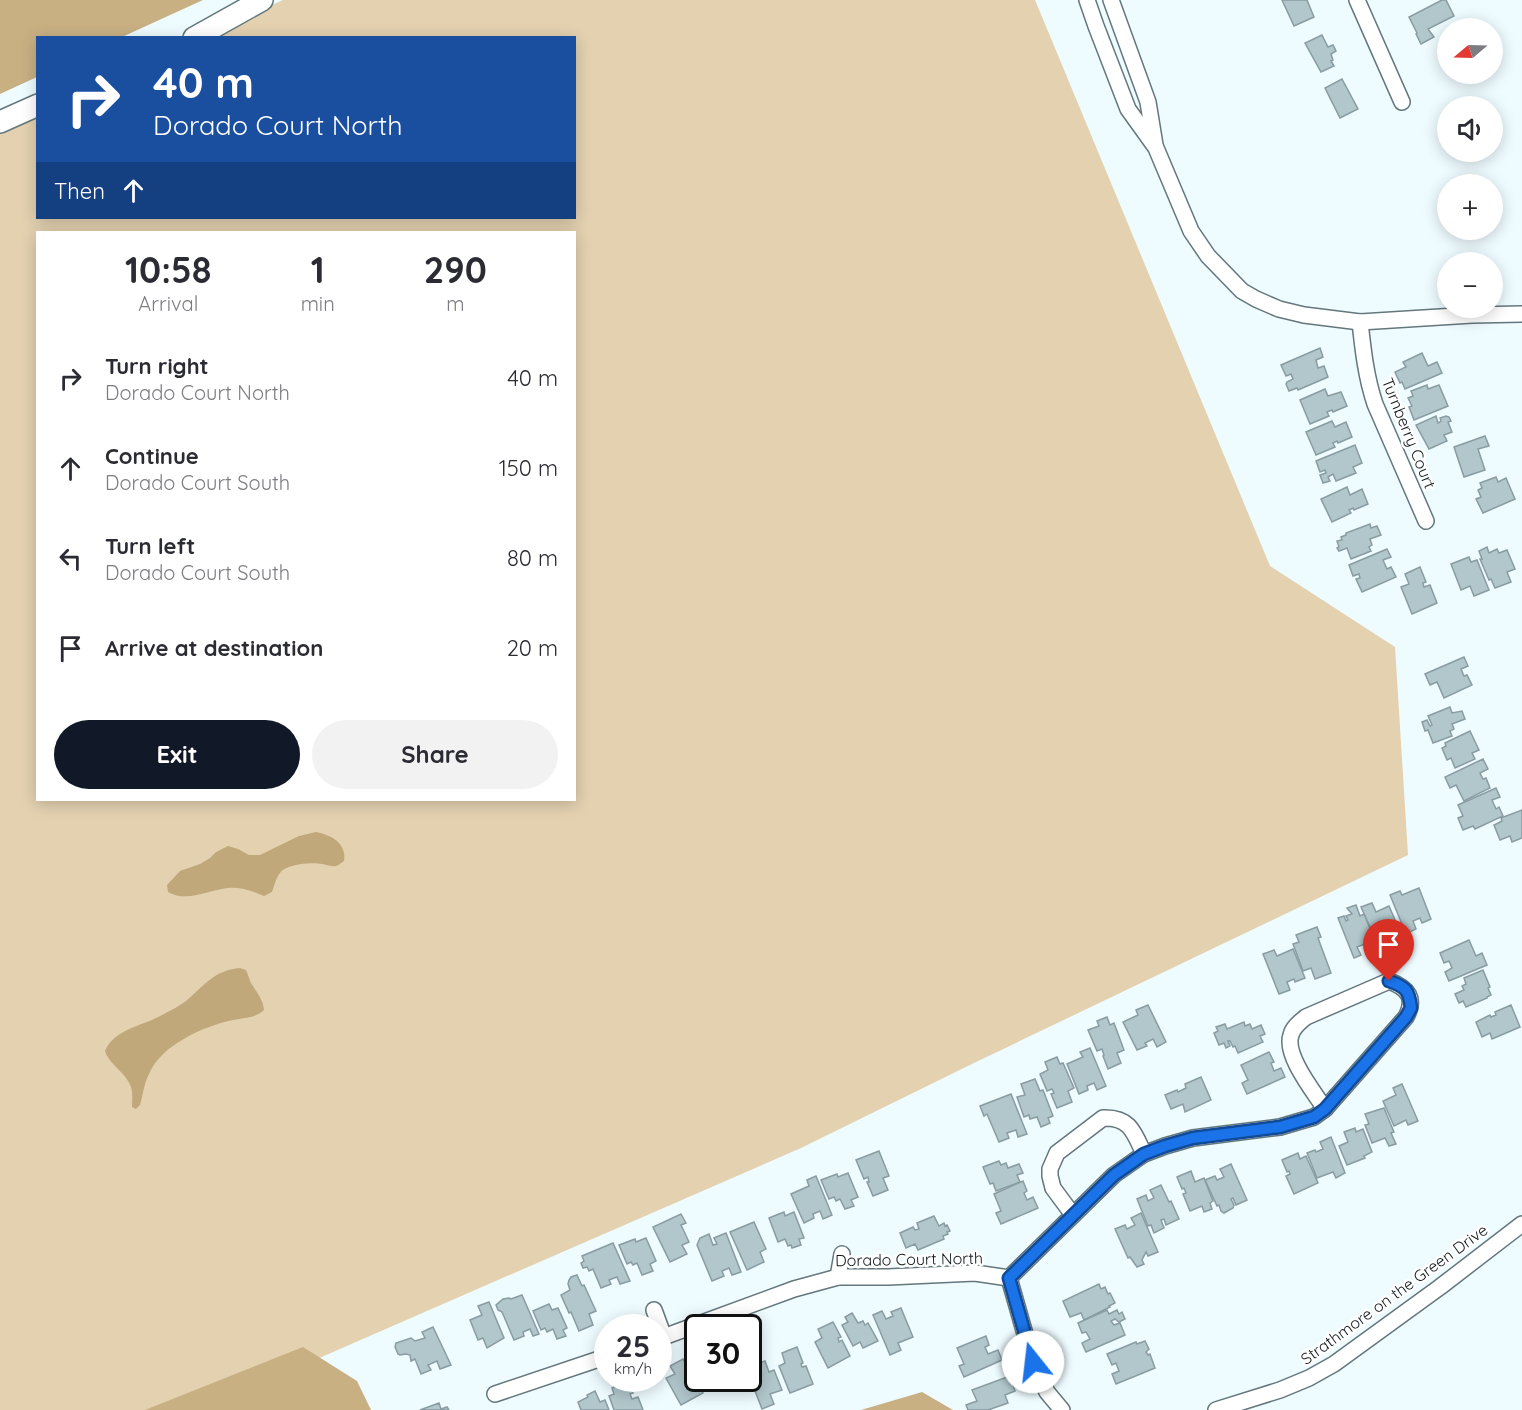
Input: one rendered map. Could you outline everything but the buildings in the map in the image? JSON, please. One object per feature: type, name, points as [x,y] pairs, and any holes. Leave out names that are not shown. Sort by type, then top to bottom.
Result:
[{"type":"street","points":[[198,36],[262,0]]},
{"type":"street","points":[[1087,0],[1128,109],[1156,148],[1191,231],[1208,256],[1242,291],[1280,309],[1304,315],[1360,322],[1522,314]]},
{"type":"street","points":[[1111,0],[1148,102],[1156,148]]},
{"type":"street","points":[[1357,0],[1402,102]]},
{"type":"street","points":[[1119,86],[1140,79]]},
{"type":"street","points":[[0,122],[36,106]]},
{"type":"street","name":"Turnberry Court","points":[[1360,322],[1364,363],[1372,395],[1426,521]]},
{"type":"street","points":[[1062,1410],[1047,1392],[1033,1362],[1009,1278],[1114,1175],[1144,1154],[1193,1138],[1280,1127],[1314,1117],[1325,1109],[1406,1017],[1411,1008],[1410,999],[1402,986],[1389,981],[1380,984],[1306,1017],[1292,1031],[1290,1044],[1295,1062],[1325,1109]]},
{"type":"street","points":[[1073,1215],[1053,1188],[1050,1176],[1050,1168],[1058,1153],[1102,1118],[1111,1118],[1126,1123],[1136,1136],[1144,1154]]},
{"type":"street","name":"Strathmore on the Green Drive","points":[[1216,1410],[1280,1390],[1334,1364],[1522,1224]]},
{"type":"street","points":[[838,1277],[842,1254]]},
{"type":"street","name":"Dorado Court North","points":[[672,1334],[794,1289],[838,1277],[975,1273],[1009,1278]]},
{"type":"street","points":[[654,1310],[655,1314]]},
{"type":"street","points":[[495,1394],[594,1361]]},
{"type":"shaded area","points":[[0,0],[203,0],[124,36],[36,36],[36,77],[0,94]]},
{"type":"shaded area","points":[[283,0],[1035,0],[1270,566],[1395,647],[1408,855],[801,1148],[200,1410],[0,1410],[0,127],[36,112],[36,219],[576,219],[576,36],[203,36]]},
{"type":"shaded area","points":[[316,832],[337,841],[343,849],[344,861],[333,866],[300,864],[283,870],[272,892],[264,896],[233,888],[190,896],[168,892],[167,885],[180,871],[200,864],[228,846],[249,855],[260,855],[299,836]]},
{"type":"shaded area","points":[[240,968],[246,970],[264,1010],[253,1016],[209,1027],[173,1046],[163,1054],[149,1074],[140,1105],[136,1109],[132,1107],[129,1082],[110,1061],[105,1051],[109,1044],[122,1033],[180,1005],[216,975]]},
{"type":"shaded area","points":[[303,1347],[357,1381],[371,1410],[145,1410]]},
{"type":"shaded area","points":[[922,1392],[953,1410],[861,1410]]},
{"type":"route","points":[[1033,1362],[1009,1278],[1114,1175],[1144,1154],[1193,1138],[1280,1127],[1314,1117],[1325,1109],[1406,1017],[1411,1008],[1407,991],[1402,986],[1389,981]]}]
